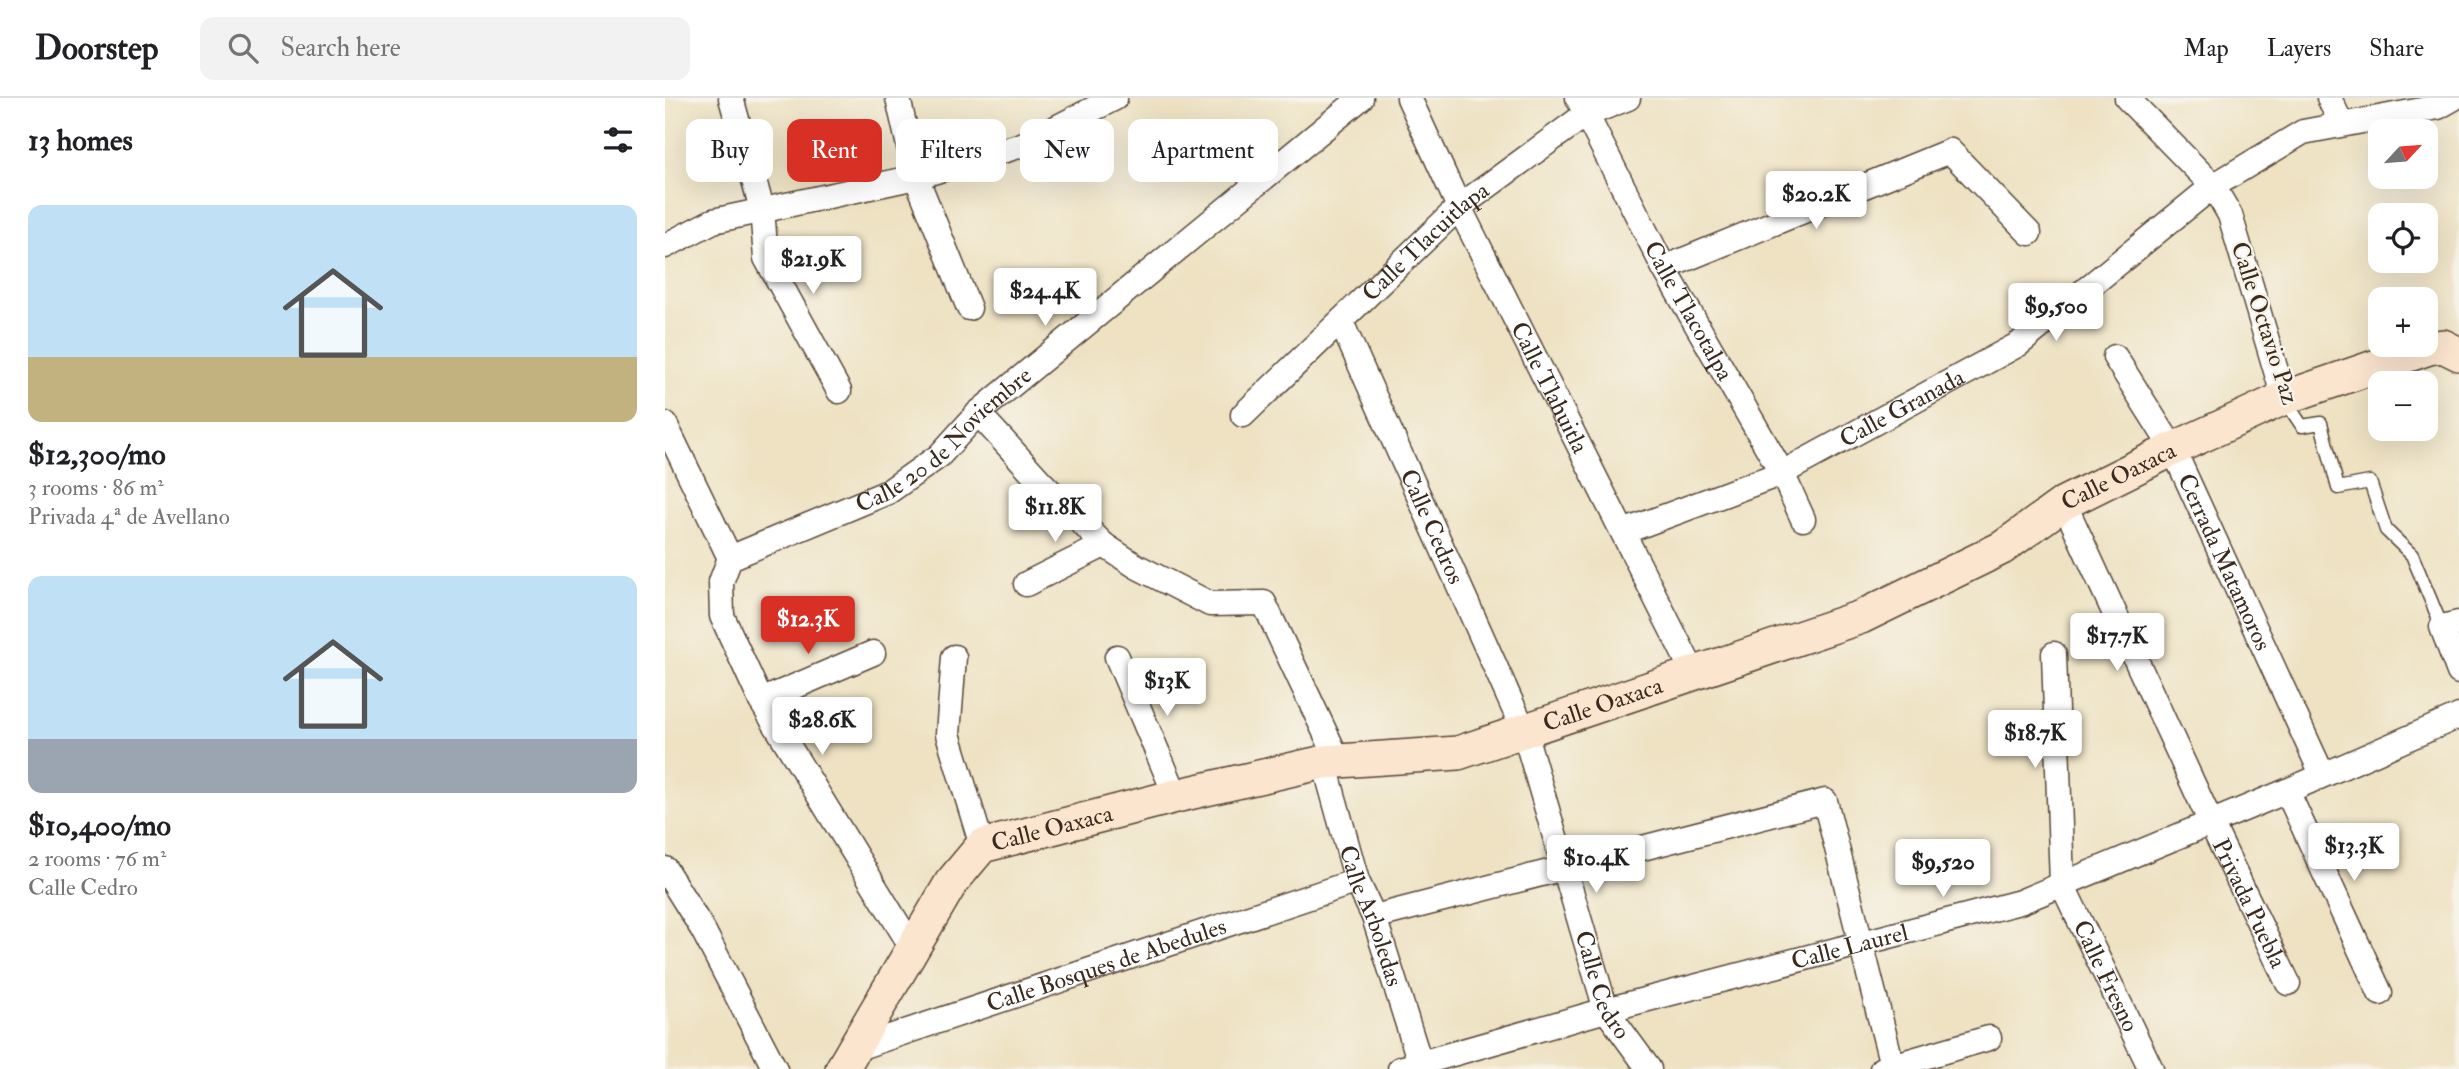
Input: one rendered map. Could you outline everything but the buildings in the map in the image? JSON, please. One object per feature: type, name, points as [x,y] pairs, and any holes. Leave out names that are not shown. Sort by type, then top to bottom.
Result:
[{"type":"street","points":[[730,98],[762,209],[766,258],[839,391]]},
{"type":"street","points":[[898,98],[903,119]]},
{"type":"street","points":[[1006,150],[1022,145],[1089,104],[1115,98]]},
{"type":"street","name":"Calle 20 de Noviembre","points":[[730,558],[888,492],[939,456],[978,412],[1361,98]]},
{"type":"street","name":"Calle Tlahuitla","points":[[1409,98],[1459,207],[1694,674]]},
{"type":"street","name":"Calle Tlacuitlapa","points":[[1243,415],[1459,207],[1581,106],[1628,98]]},
{"type":"street","name":"Calle Octavio Paz","points":[[2127,98],[2213,186],[2230,215],[2284,398]]},
{"type":"street","points":[[2329,98],[2341,123]]},
{"type":"street","name":"Calle Granada","points":[[1623,533],[1782,473],[2019,344],[2213,186],[2303,132],[2442,101]]},
{"type":"street","name":"Calle Tlacotalpa","points":[[1581,106],[1664,268],[1782,473],[1803,519]]},
{"type":"street","points":[[1664,268],[1950,151],[2029,233]]},
{"type":"street","points":[[665,246],[713,221],[896,181]]},
{"type":"street","points":[[918,182],[969,308]]},
{"type":"street","name":"Calle Cedros","points":[[1341,321],[1524,731]]},
{"type":"street","name":"Calle Oaxaca","points":[[848,1059],[951,883],[982,846],[1176,796],[1331,761],[1458,753],[1694,674],[1861,617],[2002,548],[2064,503],[2284,398],[2444,351]]},
{"type":"street","name":"Cerrada Matamoros","points":[[2115,356],[2173,449],[2322,774]]},
{"type":"street","points":[[978,412],[1041,482],[1104,545],[1026,584]]},
{"type":"street","points":[[665,424],[730,558],[721,582],[722,616],[761,701],[913,949]]},
{"type":"street","name":"Privada Puebla","points":[[2064,503],[2211,823],[2288,983]]},
{"type":"street","name":"Calle Arboledas","points":[[1104,545],[1136,566],[1210,604],[1264,603],[1331,761],[1357,881],[1374,917],[1414,1067]]},
{"type":"street","name":"Calle Octavio Paz","points":[[2450,625],[2459,672]]},
{"type":"street","points":[[761,701],[873,653]]},
{"type":"street","points":[[2054,654],[2062,884]]},
{"type":"street","points":[[954,657],[948,734],[982,846]]},
{"type":"street","points":[[1117,657],[1176,796]]},
{"type":"street","name":"Calle Laurel","points":[[1414,1067],[1606,1010],[2019,902],[2287,791],[2459,716]]},
{"type":"street","name":"Calle Cedro","points":[[1524,731],[1606,1010],[1649,1069]]},
{"type":"street","points":[[2287,791],[2380,993]]},
{"type":"street","points":[[1374,917],[1825,801],[1889,1068],[1989,1038]]},
{"type":"street","points":[[665,869],[703,930],[775,1069]]},
{"type":"street","name":"Calle Bosques de Abedules","points":[[848,1059],[1357,881]]},
{"type":"street","name":"Calle Fresno","points":[[2062,884],[2151,1069]]},
{"type":"lane","name":"Calle Octavio Paz","points":[[2284,398],[2302,426],[2321,423],[2338,488],[2369,482],[2386,530],[2412,555],[2450,625]]}]
